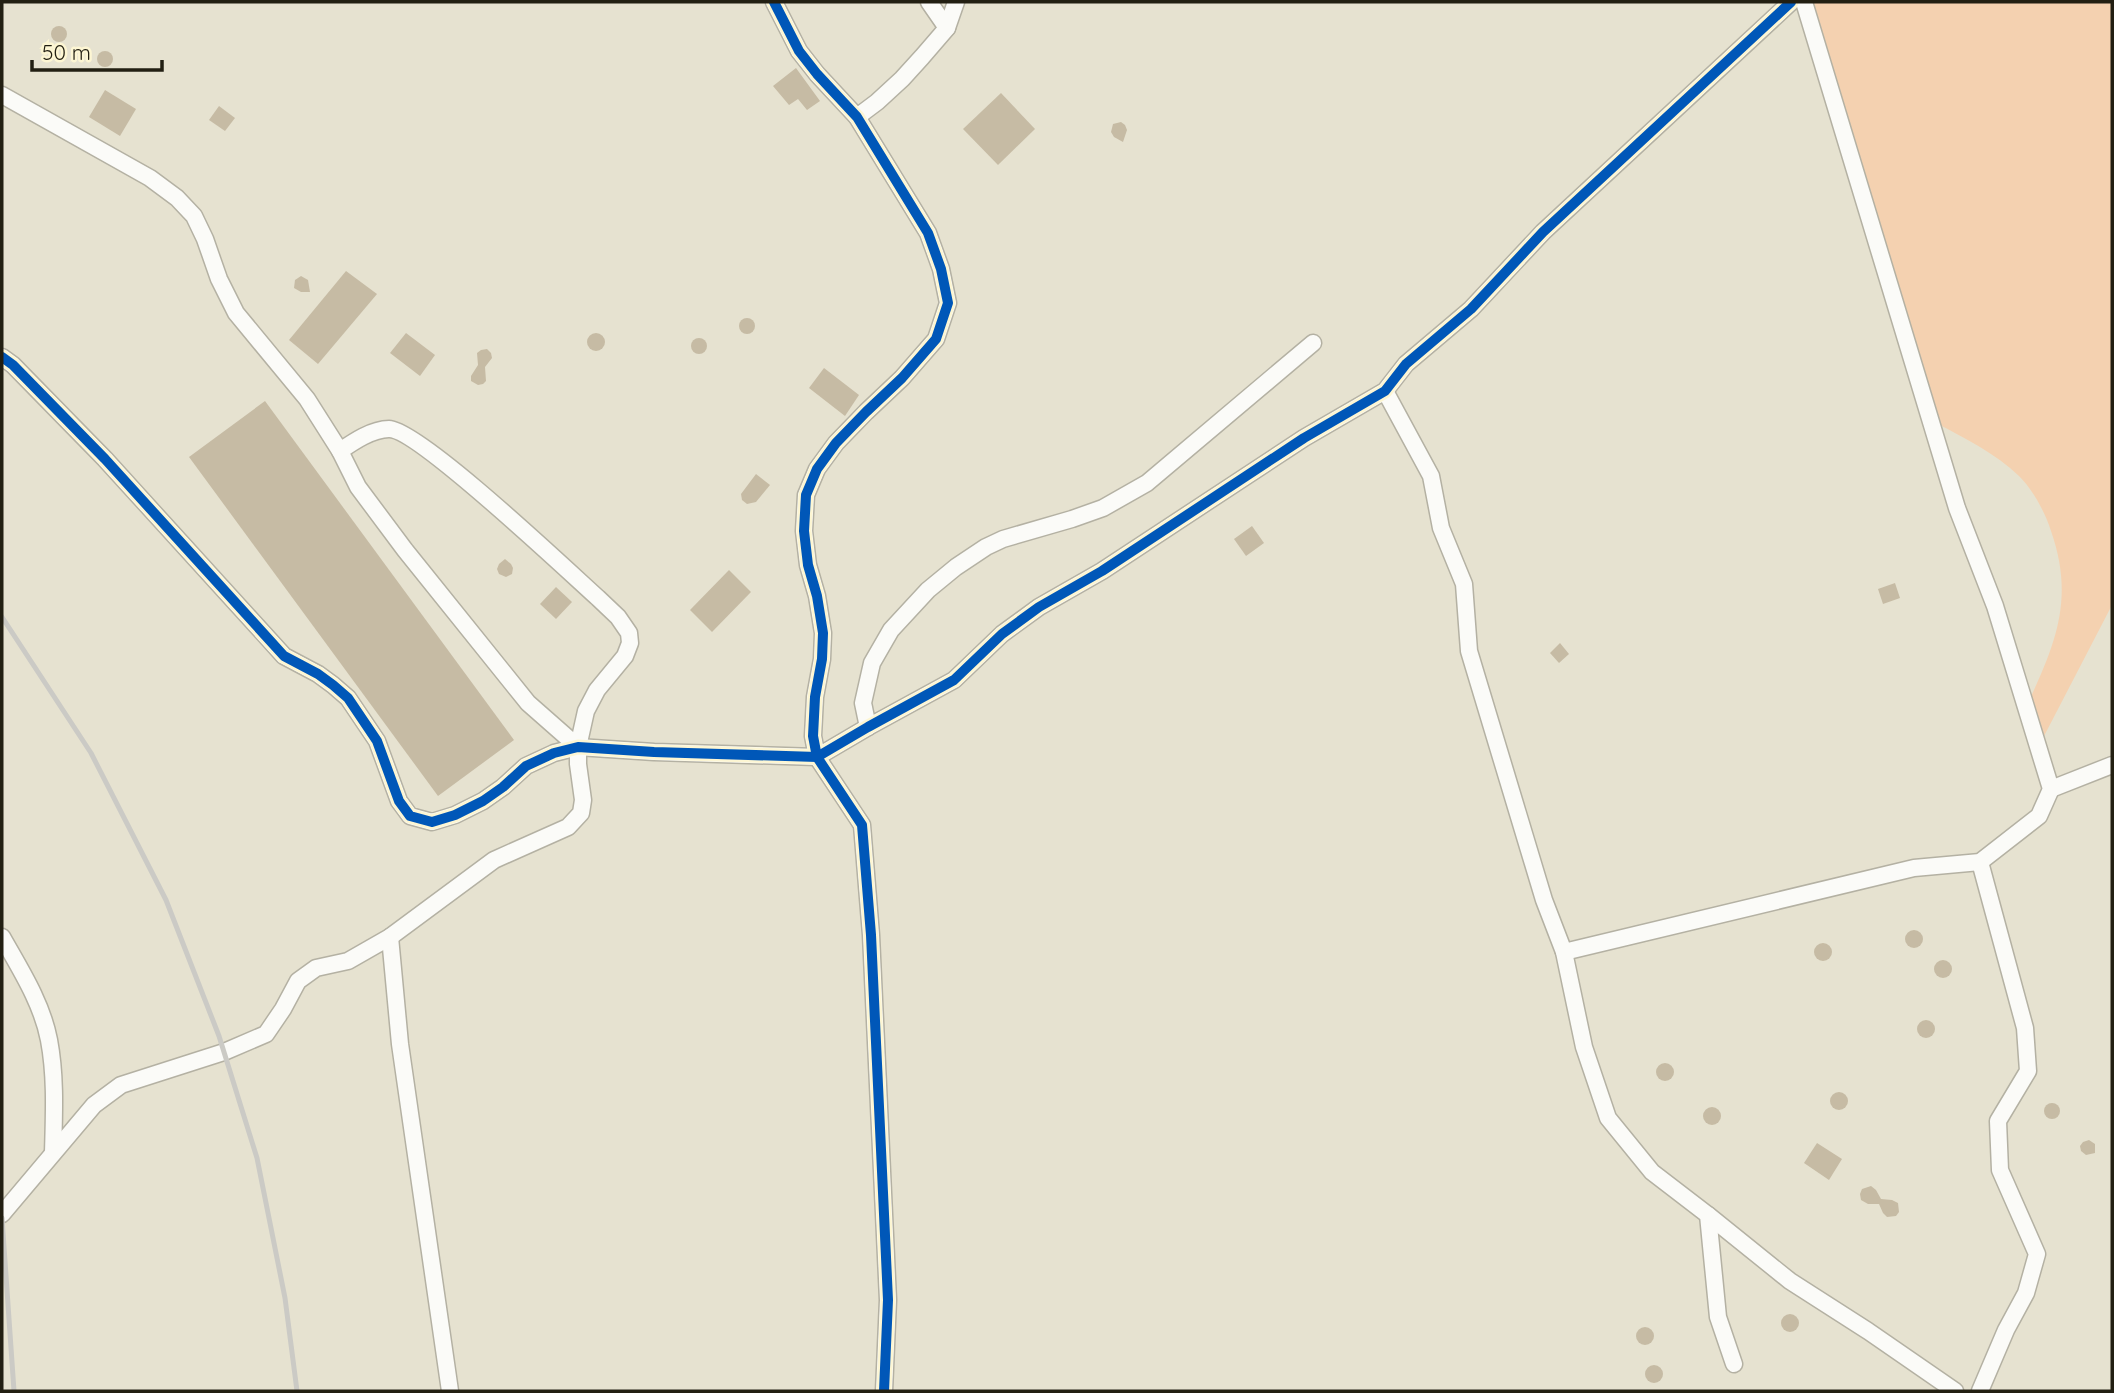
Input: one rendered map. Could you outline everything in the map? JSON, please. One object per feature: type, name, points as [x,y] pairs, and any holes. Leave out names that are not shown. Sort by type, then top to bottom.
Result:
[{"type":"street","points":[[775,2],[799,51],[857,117],[928,233],[941,269],[948,303],[936,339],[902,378],[836,443],[817,469],[806,495],[804,531],[808,565],[817,596],[823,633],[813,736],[817,757],[862,825],[871,935],[888,1300],[884,1391]]},
{"type":"street","points":[[929,2],[947,28]]},
{"type":"street","points":[[857,117],[902,79],[947,28],[956,2]]},
{"type":"street","points":[[2,357],[13,365],[104,459],[284,656],[318,674],[348,698],[377,741],[399,801],[410,816],[432,822],[455,816],[503,787],[526,766],[554,753],[578,747],[817,757],[954,680],[1002,634],[1038,607],[1102,571],[1304,438],[1385,391],[1406,364],[1472,309],[1544,232],[1791,2]]},
{"type":"street","points":[[1564,951],[1914,868],[1980,862],[2039,816],[2051,789],[1995,606],[1957,508],[1804,2]]},
{"type":"street","points":[[2,95],[150,178],[177,198],[194,216],[236,313],[307,399],[340,451],[358,487],[528,703],[578,747]]},
{"type":"street","points":[[868,726],[863,703],[872,663],[891,630],[928,590],[986,547],[1003,539],[1103,508],[1147,483],[1312,343]]},
{"type":"street","points":[[1385,391],[1432,476],[1441,528],[1464,584],[1469,651],[1544,900],[1564,951],[1584,1047],[1608,1118],[1652,1172],[1790,1281],[1955,1391]]},
{"type":"street","points":[[2,1214],[94,1105],[121,1085],[224,1052],[266,1034],[298,981],[316,968],[348,961],[390,937],[494,860],[568,827],[581,813],[583,800],[578,747],[586,711],[597,690],[625,656],[630,643],[629,633],[618,617],[461,477],[401,432],[388,429],[357,440],[340,451]]},
{"type":"street","points":[[2051,789],[2112,765]]},
{"type":"street","points":[[1980,862],[2025,1028],[2028,1071],[1998,1121],[2000,1170],[2036,1254],[2026,1293],[2006,1330],[1980,1391]]},
{"type":"street","points":[[2,937],[33,993],[49,1038],[55,1092],[53,1153]]},
{"type":"street","points":[[390,937],[400,1044],[450,1391]]},
{"type":"street","points":[[1708,1215],[1718,1317],[1734,1364]]},
{"type":"shaded area","points":[[1811,2],[2112,2],[2112,605],[2043,738],[2029,701],[2054,638],[2062,598],[2058,555],[2051,531],[2038,502],[2019,476],[1990,453],[1938,424]]},
{"type":"building","points":[[56,26],[62,26],[67,34],[65,40],[56,42],[51,37],[51,31]]},
{"type":"building","points":[[102,51],[108,51],[113,59],[111,65],[102,67],[97,62],[97,56]]},
{"type":"building","points":[[796,68],[820,101],[807,110],[798,99],[789,105],[773,86]]},
{"type":"building","points":[[105,90],[136,109],[120,136],[89,117]]},
{"type":"building","points":[[1001,93],[1035,129],[998,165],[963,129]]},
{"type":"building","points":[[219,106],[235,118],[225,131],[209,120]]},
{"type":"building","points":[[1121,122],[1127,130],[1123,142],[1111,132],[1113,124]]},
{"type":"building","points":[[346,271],[377,294],[318,364],[289,340]]},
{"type":"building","points":[[301,276],[308,280],[310,292],[301,292],[294,288],[295,280]]},
{"type":"building","points":[[744,318],[750,318],[755,326],[753,332],[744,334],[739,329],[739,323]]},
{"type":"building","points":[[406,333],[435,355],[420,376],[390,353]]},
{"type":"building","points":[[596,333],[602,336],[605,342],[602,348],[596,351],[590,348],[587,342],[590,336]]},
{"type":"building","points":[[699,338],[705,340],[705,352],[699,354],[693,352],[691,346],[693,340]]},
{"type":"building","points":[[487,349],[492,358],[485,367],[486,381],[478,385],[471,381],[471,376],[478,365],[477,353]]},
{"type":"building","points":[[824,368],[859,395],[845,416],[809,388]]},
{"type":"building","points":[[265,401],[514,740],[438,796],[189,457]]},
{"type":"building","points":[[756,474],[770,485],[756,502],[747,504],[742,500],[741,494]]},
{"type":"building","points":[[1252,526],[1264,543],[1246,556],[1234,539]]},
{"type":"building","points":[[505,559],[513,568],[512,574],[506,577],[499,574],[497,569]]},
{"type":"building","points":[[729,570],[751,592],[712,632],[690,610]]},
{"type":"building","points":[[1895,583],[1900,598],[1883,604],[1878,589]]},
{"type":"building","points":[[556,587],[572,602],[556,619],[540,604]]},
{"type":"building","points":[[1560,643],[1569,654],[1559,663],[1550,653]]},
{"type":"building","points":[[1914,930],[1920,933],[1923,939],[1920,945],[1914,948],[1908,945],[1905,939],[1908,933]]},
{"type":"building","points":[[1823,943],[1829,946],[1832,952],[1829,958],[1823,961],[1817,958],[1814,952],[1817,946]]},
{"type":"building","points":[[1943,960],[1949,963],[1952,969],[1949,975],[1943,978],[1937,975],[1934,969],[1937,963]]},
{"type":"building","points":[[1926,1020],[1932,1023],[1935,1029],[1932,1035],[1926,1038],[1920,1035],[1917,1029],[1920,1023]]},
{"type":"building","points":[[1665,1063],[1671,1066],[1674,1072],[1671,1078],[1665,1081],[1659,1078],[1656,1072],[1659,1066]]},
{"type":"building","points":[[1839,1092],[1845,1095],[1848,1101],[1845,1107],[1839,1110],[1833,1107],[1830,1101],[1833,1095]]},
{"type":"building","points":[[2052,1103],[2058,1105],[2058,1117],[2052,1119],[2046,1117],[2044,1111],[2046,1105]]},
{"type":"building","points":[[1712,1107],[1718,1110],[1721,1116],[1718,1122],[1712,1125],[1706,1122],[1703,1116],[1706,1110]]},
{"type":"building","points":[[2089,1140],[2095,1144],[2095,1153],[2086,1155],[2080,1146]]},
{"type":"building","points":[[1817,1143],[1842,1159],[1829,1180],[1804,1163]]},
{"type":"building","points":[[1871,1186],[1881,1199],[1898,1203],[1899,1212],[1896,1216],[1887,1217],[1879,1204],[1868,1204],[1861,1200],[1862,1189]]},
{"type":"building","points":[[1790,1314],[1796,1317],[1799,1323],[1796,1329],[1790,1332],[1784,1329],[1781,1323],[1784,1317]]},
{"type":"building","points":[[1645,1327],[1651,1330],[1654,1336],[1651,1342],[1645,1345],[1639,1342],[1636,1336],[1639,1330]]},
{"type":"building","points":[[1654,1365],[1660,1368],[1663,1374],[1660,1380],[1654,1383],[1648,1380],[1645,1374],[1648,1368]]},
{"type":"railway","points":[[2,617],[91,753],[166,900],[219,1036],[257,1158],[285,1298],[297,1391]]},
{"type":"railway","points":[[2,1218],[14,1391]]},
{"type":"cycle path","points":[[774,2],[799,51],[857,117],[928,233],[941,269],[948,303],[936,339],[902,378],[836,443],[817,469],[806,495],[804,531],[808,565],[817,596],[823,633],[813,736],[817,757],[862,825],[871,935],[888,1300],[884,1391]]},
{"type":"cycle path","points":[[2,357],[105,459],[284,656],[318,674],[348,698],[377,741],[399,801],[410,816],[432,822],[455,815],[483,801],[526,766],[554,753],[578,747],[817,757],[954,680],[1002,634],[1039,607],[1102,571],[1304,438],[1385,391],[1406,364],[1471,309],[1543,232],[1791,2]]}]
